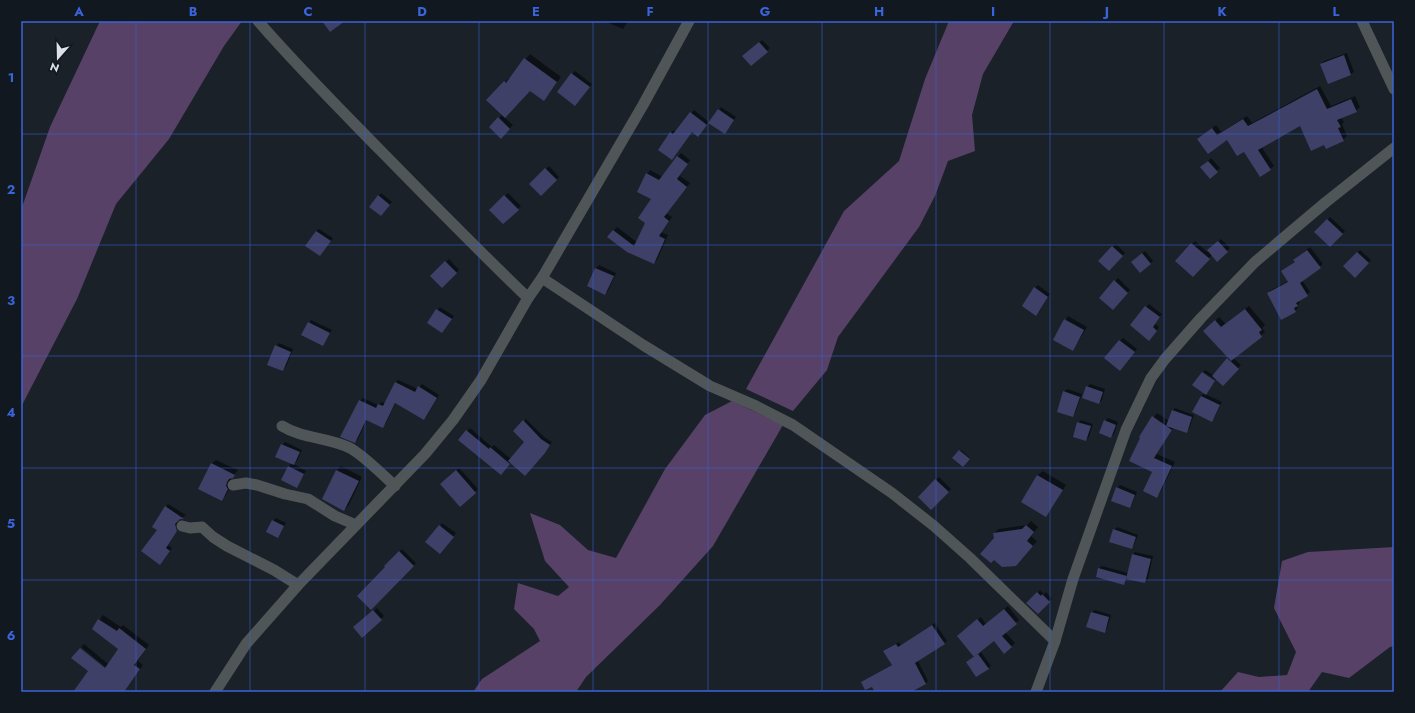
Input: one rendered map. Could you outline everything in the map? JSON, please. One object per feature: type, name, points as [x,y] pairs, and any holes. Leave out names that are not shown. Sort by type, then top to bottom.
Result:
[{"type":"street","points":[[258,21],[281,48],[345,115],[528,298]]},
{"type":"street","points":[[214,692],[246,644],[298,585],[425,454],[453,420],[481,380],[528,298],[542,278],[643,104],[689,21]]},
{"type":"street","points":[[1362,21],[1394,89]]},
{"type":"street","points":[[1036,692],[1055,641],[1073,579],[1126,430],[1152,378],[1165,359],[1201,318],[1255,262],[1326,202],[1394,148]]},
{"type":"street","points":[[542,278],[643,345],[710,386],[754,405],[793,425],[892,493],[934,526],[970,558],[1055,641]]},
{"type":"street","points":[[282,426],[291,431],[350,448],[395,486]]},
{"type":"street","points":[[233,484],[257,485],[285,494],[308,499],[335,516],[356,525]]},
{"type":"street","points":[[182,526],[190,528],[202,526],[213,537],[227,546],[274,570],[298,585]]},
{"type":"shaded area","points":[[100,21],[242,21],[224,46],[169,139],[116,204],[77,299],[21,407],[21,210],[50,127]]},
{"type":"shaded area","points":[[949,21],[1014,21],[983,74],[972,115],[975,151],[948,161],[935,196],[919,227],[838,337],[827,370],[793,411],[746,389],[844,211],[899,161],[925,79]]},
{"type":"shaded area","points":[[732,401],[783,425],[713,546],[660,605],[586,677],[576,692],[473,692],[482,679],[540,641],[534,629],[514,609],[518,583],[558,596],[569,587],[545,561],[530,513],[560,525],[588,550],[616,558],[665,469],[705,415]]},
{"type":"shaded area","points":[[1394,547],[1394,646],[1390,647],[1349,678],[1322,672],[1308,692],[1220,692],[1238,672],[1259,677],[1287,675],[1296,652],[1274,608],[1282,561],[1308,552]]},
{"type":"building","points":[[322,21],[345,21],[330,32]]},
{"type":"building","points":[[759,42],[768,52],[751,66],[742,56]]},
{"type":"building","points":[[1344,55],[1351,75],[1328,84],[1320,64]]},
{"type":"building","points":[[524,58],[557,82],[544,101],[530,91],[505,118],[486,100],[504,81],[506,83]]},
{"type":"building","points":[[571,73],[590,87],[575,106],[557,92]]},
{"type":"building","points":[[1317,89],[1327,109],[1351,99],[1357,112],[1337,120],[1341,127],[1338,128],[1344,141],[1326,149],[1324,145],[1311,151],[1300,126],[1258,150],[1271,170],[1260,177],[1244,152],[1237,156],[1227,140],[1208,154],[1197,139],[1212,128],[1217,135],[1243,119],[1248,126]]},
{"type":"building","points":[[718,109],[734,120],[725,134],[708,123]]},
{"type":"building","points":[[690,112],[707,125],[698,137],[692,132],[672,160],[658,150],[670,132],[673,134]]},
{"type":"building","points":[[498,117],[510,129],[501,139],[489,127]]},
{"type":"building","points":[[677,156],[688,164],[677,179],[687,187],[664,217],[669,221],[659,236],[665,239],[654,264],[627,252],[607,237],[613,230],[634,246],[645,223],[638,218],[651,199],[637,192],[646,173],[659,180]]},
{"type":"building","points":[[1208,161],[1218,172],[1210,179],[1200,167]]},
{"type":"building","points":[[545,168],[557,180],[541,196],[529,184]]},
{"type":"building","points":[[378,195],[390,205],[381,216],[369,207]]},
{"type":"building","points":[[504,195],[519,210],[503,224],[489,210]]},
{"type":"building","points":[[1327,219],[1343,234],[1330,247],[1314,232]]},
{"type":"building","points":[[316,231],[331,241],[320,256],[305,246]]},
{"type":"building","points":[[1218,241],[1228,252],[1217,262],[1207,250]]},
{"type":"building","points":[[1191,243],[1210,259],[1193,277],[1175,261]]},
{"type":"building","points":[[1112,246],[1123,256],[1109,271],[1098,261]]},
{"type":"building","points":[[1307,250],[1321,268],[1300,283],[1308,296],[1296,303],[1298,306],[1294,308],[1296,312],[1281,320],[1267,293],[1288,282],[1281,271],[1295,262],[1293,260]]},
{"type":"building","points":[[1357,252],[1369,263],[1355,278],[1343,266]]},
{"type":"building","points":[[1142,253],[1151,264],[1140,273],[1131,262]]},
{"type":"building","points":[[445,261],[457,273],[442,288],[430,276]]},
{"type":"building","points":[[595,268],[614,276],[605,295],[587,286]]},
{"type":"building","points":[[1114,280],[1128,293],[1113,310],[1099,298]]},
{"type":"building","points":[[1034,287],[1048,297],[1036,316],[1022,306]]},
{"type":"building","points":[[1145,306],[1160,317],[1153,327],[1157,331],[1149,341],[1130,325]]},
{"type":"building","points":[[436,309],[452,319],[442,333],[427,323]]},
{"type":"building","points":[[1245,309],[1262,330],[1259,332],[1262,337],[1231,361],[1203,331],[1215,320],[1221,327]]},
{"type":"building","points":[[1064,319],[1084,330],[1073,351],[1053,340]]},
{"type":"building","points":[[308,322],[330,333],[323,346],[301,335]]},
{"type":"building","points":[[1119,340],[1135,352],[1120,371],[1104,358]]},
{"type":"building","points":[[275,345],[291,352],[283,371],[267,365]]},
{"type":"building","points":[[1227,358],[1239,369],[1223,386],[1212,376]]},
{"type":"building","points":[[1202,372],[1215,381],[1206,395],[1192,385]]},
{"type":"building","points":[[395,382],[415,392],[418,386],[437,398],[424,420],[395,403],[383,428],[366,420],[355,443],[340,437],[359,400],[376,408],[378,404],[383,406]]},
{"type":"building","points":[[1086,386],[1103,392],[1099,404],[1082,398]]},
{"type":"building","points":[[1063,391],[1080,397],[1073,417],[1057,412]]},
{"type":"building","points":[[1201,396],[1220,405],[1212,422],[1192,412]]},
{"type":"building","points":[[1172,410],[1192,417],[1187,433],[1166,426]]},
{"type":"building","points":[[1152,416],[1172,430],[1154,458],[1172,466],[1157,498],[1143,491],[1152,472],[1129,461],[1140,438],[1139,437]]},
{"type":"building","points":[[523,420],[541,439],[550,445],[525,476],[508,461],[524,442],[513,431]]},
{"type":"building","points":[[1104,420],[1116,425],[1111,438],[1099,433]]},
{"type":"building","points":[[1077,422],[1091,426],[1086,441],[1073,437]]},
{"type":"building","points":[[466,430],[489,449],[490,447],[510,464],[501,475],[458,440]]},
{"type":"building","points":[[281,444],[300,452],[294,465],[275,457]]},
{"type":"building","points":[[959,450],[970,459],[963,467],[952,458]]},
{"type":"building","points":[[211,463],[235,475],[227,482],[226,486],[228,489],[222,501],[198,489]]},
{"type":"building","points":[[288,466],[304,474],[297,488],[281,480]]},
{"type":"building","points":[[336,470],[359,481],[344,511],[322,499]]},
{"type":"building","points":[[456,470],[476,493],[460,507],[440,484]]},
{"type":"building","points":[[1037,475],[1063,490],[1046,517],[1021,502]]},
{"type":"building","points":[[935,479],[949,492],[931,510],[918,497]]},
{"type":"building","points":[[1116,487],[1135,495],[1130,508],[1111,501]]},
{"type":"building","points":[[165,506],[184,519],[180,519],[175,524],[177,531],[166,548],[170,551],[160,565],[141,551],[157,530],[152,527]]},
{"type":"building","points":[[272,520],[284,526],[278,538],[266,532]]},
{"type":"building","points":[[439,525],[454,537],[440,554],[425,542]]},
{"type":"building","points":[[1026,525],[1034,532],[1027,541],[1033,546],[1016,566],[1002,567],[994,560],[991,563],[980,554],[994,538],[993,533],[1022,529]]},
{"type":"building","points":[[1113,529],[1136,537],[1132,549],[1109,542]]},
{"type":"building","points":[[399,551],[414,566],[371,610],[357,596]]},
{"type":"building","points":[[1132,554],[1151,559],[1145,583],[1126,579]]},
{"type":"building","points":[[1098,568],[1127,576],[1124,585],[1096,577]]},
{"type":"building","points":[[1037,592],[1041,596],[1042,594],[1050,602],[1038,614],[1026,603]]},
{"type":"building","points":[[1004,609],[1017,624],[1002,636],[1012,647],[1004,654],[994,641],[974,657],[957,636],[977,619],[983,626]]},
{"type":"building","points":[[373,610],[382,620],[362,638],[353,627]]},
{"type":"building","points":[[1091,612],[1109,617],[1105,633],[1086,627]]},
{"type":"building","points":[[98,619],[117,631],[119,628],[146,649],[134,665],[140,669],[124,692],[73,692],[88,671],[71,658],[80,648],[105,668],[118,649],[92,629]]},
{"type":"building","points":[[932,625],[945,644],[915,663],[926,684],[911,692],[875,692],[872,687],[865,690],[861,682],[892,665],[883,651],[896,644],[898,647]]},
{"type":"building","points":[[978,654],[989,669],[976,677],[966,662]]}]
